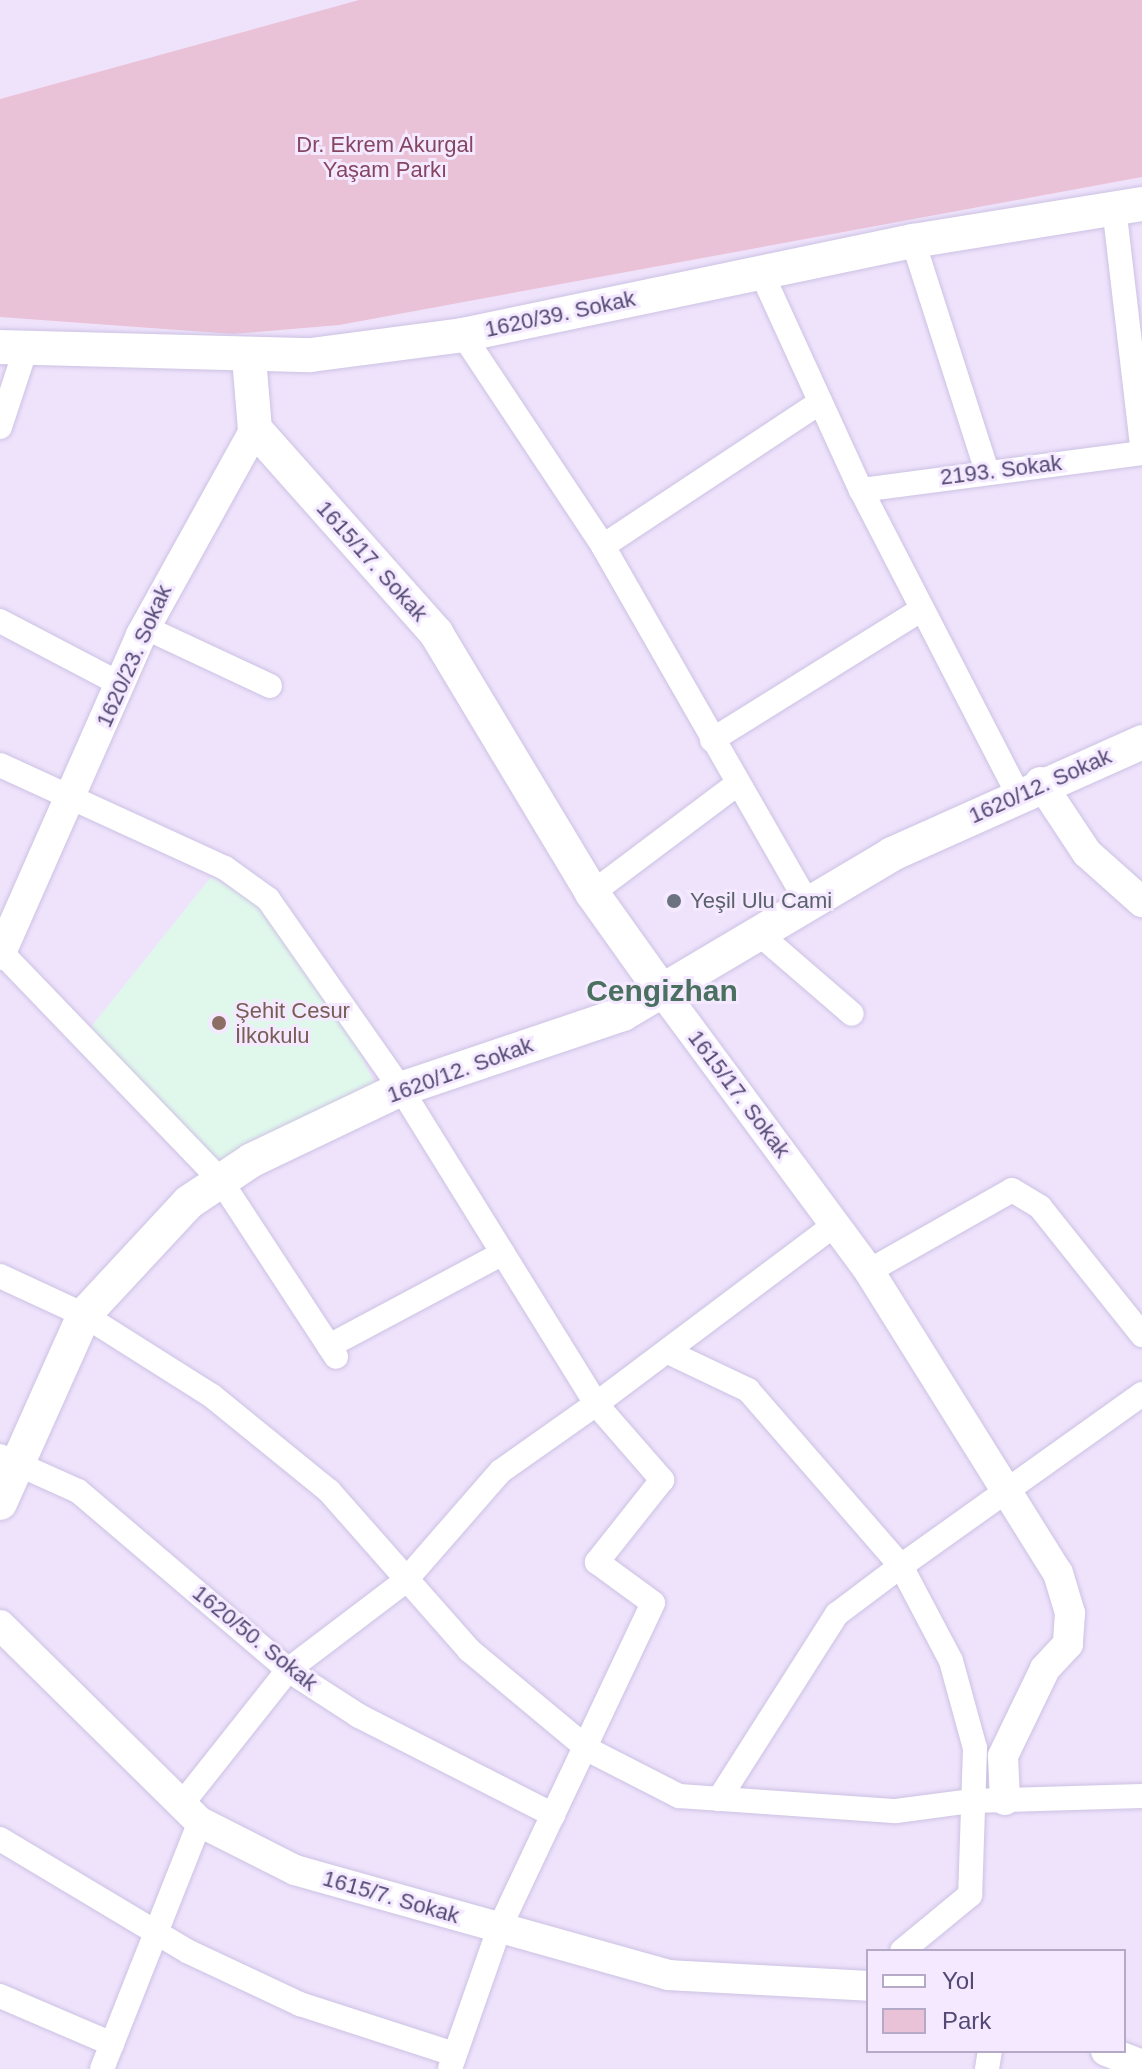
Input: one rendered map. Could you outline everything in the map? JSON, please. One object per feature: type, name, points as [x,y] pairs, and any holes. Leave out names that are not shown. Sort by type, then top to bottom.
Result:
[{"type":"main road","name":"1620/39. Sokak","points":[[13,348],[249,358],[463,335],[913,241],[1128,206]]},
{"type":"main road","points":[[249,358],[255,429]]},
{"type":"main road","name":"1615/17. Sokak","points":[[255,429],[436,633],[592,893],[662,991]]},
{"type":"main road","name":"1620/12. Sokak","points":[[0,1503],[8,1459],[84,1315],[189,1202],[221,1181],[401,1089],[510,1048],[584,1031],[662,991],[807,902],[1029,788],[1142,742]]},
{"type":"street","points":[[1128,206],[1142,447]]},
{"type":"street","points":[[913,241],[987,471]]},
{"type":"street","points":[[761,272],[819,403],[921,610],[1029,788],[1087,853],[1142,902]]},
{"type":"street","points":[[463,335],[603,546],[736,785],[807,902]]},
{"type":"street","points":[[0,427],[13,348]]},
{"type":"street","points":[[603,546],[819,403]]},
{"type":"street","name":"1620/23. Sokak","points":[[0,953],[74,795],[144,627],[255,429]]},
{"type":"street","name":"2193. Sokak","points":[[861,490],[1142,453]]},
{"type":"street","points":[[712,740],[921,610]]},
{"type":"street","points":[[0,621],[120,684]]},
{"type":"street","points":[[144,627],[270,686]]},
{"type":"street","points":[[0,765],[74,795],[225,868],[268,899],[401,1089],[596,1404],[662,1480],[597,1562],[653,1603],[589,1750],[553,1815],[500,1926],[452,2062],[300,2004],[151,1933],[0,1839]]},
{"type":"street","points":[[592,893],[736,785]]},
{"type":"street","points":[[757,932],[852,1014]]},
{"type":"street","points":[[0,953],[221,1181],[333,1351],[503,1253]]},
{"type":"street","name":"1615/17. Sokak","points":[[662,991],[869,1271],[1001,1490],[1058,1573],[1070,1613],[1068,1644],[1045,1669],[1003,1756],[1005,1800]]},
{"type":"street","points":[[869,1271],[1012,1190],[1040,1207],[1142,1335]]},
{"type":"street","points":[[102,2069],[193,1811],[288,1670],[404,1582],[501,1471],[668,1352],[836,1224]]},
{"type":"street","points":[[0,1276],[84,1315],[212,1396],[329,1491],[404,1582],[469,1650],[589,1750],[679,1796],[896,1811],[972,1801],[1142,1796]]},
{"type":"street","points":[[668,1352],[748,1390],[901,1566],[951,1661],[975,1748],[970,1895],[904,1949]]},
{"type":"street","points":[[719,1799],[837,1614],[1001,1490],[1142,1394]]},
{"type":"street","name":"1620/50. Sokak","points":[[8,1459],[78,1491],[288,1670],[359,1716],[553,1815]]},
{"type":"street","name":"1615/7. Sokak","points":[[0,1625],[193,1811],[295,1870],[668,1975],[866,1986]]},
{"type":"street","points":[[0,1996],[112,2044]]},
{"type":"street","points":[[1111,2053],[1142,2065]]},
{"type":"shaded area","name":"Şehit Cesur İlkokulu","points":[[211,877],[261,905],[340,1014],[378,1089],[224,1170],[87,1032]]},
{"type":"green space","name":"Dr. Ekrem Akurgal Yaşam Parkı","points":[[359,0],[1142,0],[1142,177],[339,325],[233,334],[0,317],[0,99]]},
{"type":"place","name":"Yeşil Ulu Cami","points":[[674,901]]},
{"type":"place","name":"Şehit Cesur İlkokulu","points":[[219,1023]]},
{"type":"district","name":"Cengizhan","points":[[662,991]]}]
